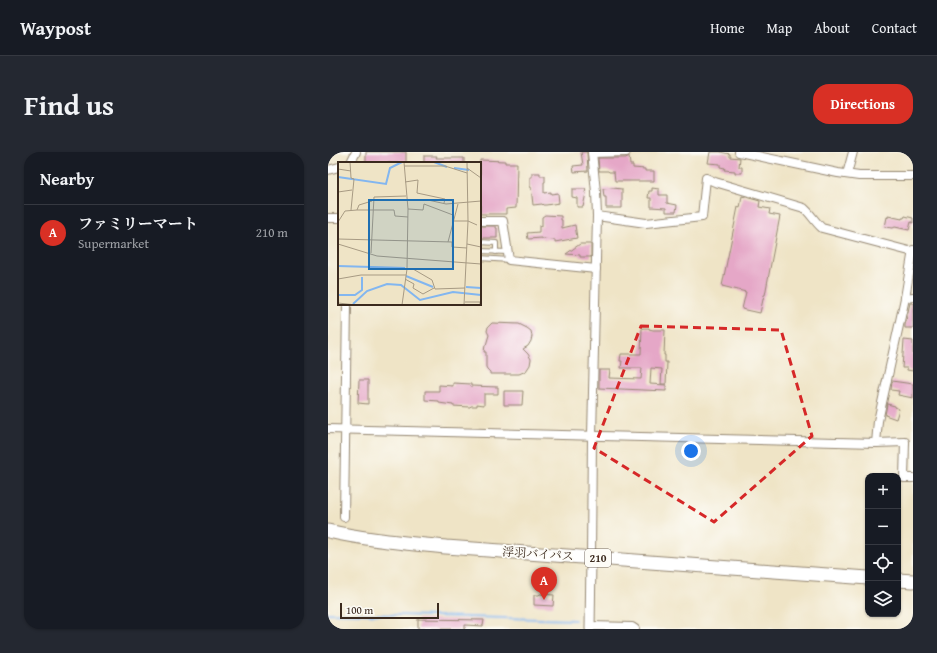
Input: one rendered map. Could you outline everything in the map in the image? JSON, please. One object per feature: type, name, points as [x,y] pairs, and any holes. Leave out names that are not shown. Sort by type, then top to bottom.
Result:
[{"type":"highway","name":"浮羽バイパス","points":[[328,531],[385,540],[446,547],[865,578]]},
{"type":"highway","points":[[901,580],[913,581]]},
{"type":"street","points":[[626,152],[592,153],[597,216],[592,436],[590,627],[632,627],[635,629]]},
{"type":"street","points":[[739,152],[860,176],[913,176]]},
{"type":"street","points":[[847,174],[853,152]]},
{"type":"street","points":[[328,170],[338,168]]},
{"type":"street","points":[[597,216],[646,224],[702,217],[706,178],[804,208],[822,228],[913,251],[909,297],[878,421],[876,443]]},
{"type":"street","points":[[481,221],[503,221],[509,256],[596,268]]},
{"type":"street","points":[[344,517],[347,305]]},
{"type":"street","points":[[328,429],[876,443],[906,442],[904,478],[913,478]]},
{"type":"lane","points":[[481,242],[496,243],[496,252]]},
{"type":"lane","points":[[481,251],[496,252],[509,256]]},
{"type":"lane","points":[[481,258],[509,256]]},
{"type":"highlighted area","points":[[641,326],[781,330],[812,436],[714,522],[594,448]]},
{"type":"building","points":[[366,152],[406,152],[406,162],[366,162]]},
{"type":"building","points":[[581,152],[587,152],[588,171],[574,172],[573,166],[583,165]]},
{"type":"building","points":[[710,152],[730,154],[730,157],[740,158],[739,167],[742,167],[742,173],[724,170],[725,168],[720,167],[720,164],[708,163]]},
{"type":"building","points":[[424,156],[437,156],[436,158],[464,158],[464,162],[424,162]]},
{"type":"building","points":[[629,156],[630,165],[633,165],[633,168],[645,169],[645,171],[654,171],[654,181],[615,181],[614,172],[599,171],[598,158],[626,158]]},
{"type":"building","points":[[480,160],[517,163],[516,208],[506,209],[506,214],[481,214]]},
{"type":"building","points":[[532,173],[540,173],[540,176],[545,176],[544,193],[558,193],[559,203],[533,205],[530,187],[530,177],[532,177]]},
{"type":"building","points":[[652,188],[659,189],[659,195],[667,195],[667,203],[677,205],[676,212],[666,212],[666,208],[651,207],[651,198],[648,198],[649,191],[652,191]]},
{"type":"building","points":[[572,189],[586,189],[583,207],[577,207],[577,198],[572,197]]},
{"type":"building","points":[[603,189],[622,189],[622,208],[606,208],[606,197],[604,197]]},
{"type":"building","points":[[742,196],[760,201],[759,207],[770,209],[769,214],[780,216],[765,295],[760,313],[742,309],[746,292],[722,286],[738,207],[740,208]]},
{"type":"building","points":[[545,215],[561,216],[562,228],[575,225],[577,238],[555,242],[555,240],[542,238],[528,239],[527,233],[539,232],[539,226],[542,227],[542,217]]},
{"type":"building","points":[[888,216],[902,219],[905,216],[913,218],[913,223],[911,222],[909,230],[895,227],[885,227]]},
{"type":"building","points":[[481,226],[496,226],[497,238],[481,238]]},
{"type":"building","points":[[580,244],[591,244],[591,257],[580,257],[580,255],[566,254]]},
{"type":"building","points":[[910,303],[913,304],[913,328],[905,328],[905,325]]},
{"type":"building","points":[[492,323],[519,324],[531,331],[531,341],[528,346],[523,349],[531,359],[530,365],[526,371],[519,374],[490,374],[486,367],[486,352],[484,352],[489,335],[487,331],[488,327]]},
{"type":"building","points":[[642,328],[665,330],[664,355],[665,362],[667,362],[666,384],[661,384],[662,369],[651,368],[650,384],[666,385],[666,391],[599,388],[599,370],[610,370],[609,378],[641,379],[642,368],[621,368],[622,361],[620,361],[621,354],[641,354]]},
{"type":"building","points":[[904,340],[913,341],[913,371],[907,370],[907,368],[902,368]]},
{"type":"building","points":[[359,380],[368,380],[368,404],[358,403]]},
{"type":"building","points":[[892,381],[913,384],[913,398],[898,395],[899,391],[891,390]]},
{"type":"building","points":[[453,383],[471,384],[471,386],[498,387],[498,394],[484,394],[484,405],[477,404],[477,406],[470,407],[453,406],[439,403],[439,401],[425,400],[425,391],[439,391],[439,385],[453,386]]},
{"type":"building","points":[[504,391],[523,391],[522,405],[504,405]]},
{"type":"building","points":[[887,404],[895,406],[899,409],[896,419],[885,415]]},
{"type":"building","points":[[534,595],[554,595],[553,606],[534,605]]},
{"type":"building","points":[[418,619],[484,620],[483,626],[465,625],[465,629],[418,629]]},
{"type":"waterway","points":[[328,613],[575,620]]},
{"type":"place","name":"ファミリーマート","points":[[544,600]]}]
